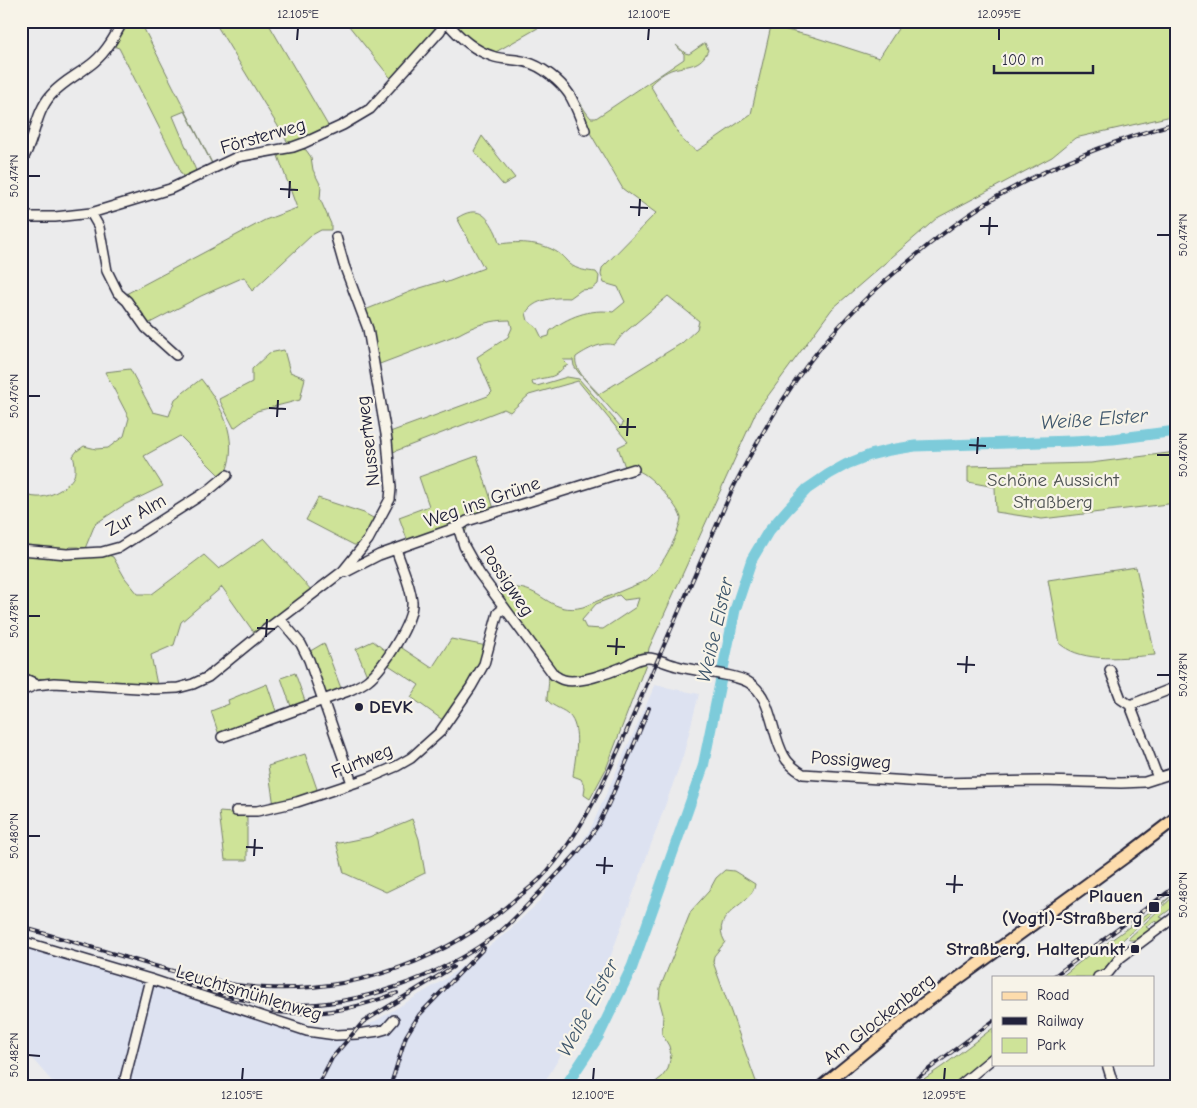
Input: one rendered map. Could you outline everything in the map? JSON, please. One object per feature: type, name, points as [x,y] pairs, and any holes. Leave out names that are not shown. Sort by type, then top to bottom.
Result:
[{"type":"main road","name":"Am Glockenberg","points":[[821,1087],[923,1004],[1176,818]]},
{"type":"street","points":[[21,162],[26,155],[39,115],[49,96],[62,84],[94,63],[109,46],[123,21]]},
{"type":"street","points":[[446,21],[466,42],[478,49],[492,56],[528,62],[552,76],[569,93],[585,130]]},
{"type":"street","name":"Försterweg","points":[[21,217],[55,217],[91,213],[170,188],[237,157],[293,147],[355,119],[370,109],[384,94],[440,31],[446,21]]},
{"type":"street","points":[[91,213],[99,227],[107,271],[118,293],[127,301],[146,328],[176,355]]},
{"type":"street","name":"Nussertweg","points":[[21,691],[36,685],[54,683],[155,689],[178,688],[208,677],[343,571],[368,540],[390,500],[392,488],[387,440],[368,328],[344,265],[336,237]]},
{"type":"street","name":"Weg ins Grüne","points":[[343,571],[348,571],[396,549],[458,527],[467,521],[501,509],[634,469]]},
{"type":"street","name":"Zur Alm","points":[[21,550],[67,554],[102,552],[120,547],[209,490],[227,475]]},
{"type":"street","name":"Possigweg","points":[[458,527],[468,553],[479,572],[546,667],[554,675],[563,680],[584,679],[622,667],[639,659],[649,658],[738,678],[756,688],[763,697],[782,754],[789,764],[803,774],[939,783],[1040,781],[1121,783],[1145,782],[1176,772]]},
{"type":"street","points":[[222,737],[348,691],[367,681],[375,674],[408,625],[412,608],[412,598],[396,549]]},
{"type":"street","name":"Furtweg","points":[[236,811],[257,811],[297,802],[397,766],[411,758],[440,732],[471,687],[484,664],[498,613],[504,608]]},
{"type":"street","points":[[280,619],[301,644],[309,660],[352,783]]},
{"type":"street","points":[[1110,670],[1121,699],[1130,705],[1158,778]]},
{"type":"street","points":[[21,677],[36,685]]},
{"type":"street","points":[[1130,705],[1176,687]]},
{"type":"street","points":[[1107,975],[1120,958],[1176,916]]},
{"type":"street","name":"Leuchtsmühlenweg","points":[[21,941],[150,979],[307,1031],[336,1035],[357,1034],[386,1028],[394,1020]]},
{"type":"street","name":"Leuchtsmühlenweg","points":[[122,1087],[150,979]]},
{"type":"street","points":[[958,1087],[992,1059]]},
{"type":"street","points":[[1108,1066],[1114,1087]]},
{"type":"shaded area","points":[[655,685],[699,694],[683,756],[597,994],[546,1080],[551,1087],[57,1087],[21,1046],[21,947],[90,966],[284,1028],[332,1039],[356,1039],[367,1026],[445,979],[505,934],[538,903],[590,830]]},
{"type":"green space","points":[[126,21],[140,21],[212,163],[216,163],[212,164],[185,111],[173,116],[197,173],[185,179],[119,48],[113,46],[73,79],[59,94],[48,109],[21,167],[41,117],[56,94],[123,31]]},
{"type":"green space","points":[[214,21],[267,21],[330,129],[290,146]]},
{"type":"green space","points":[[345,21],[441,22],[432,37],[393,81]]},
{"type":"green space","points":[[450,21],[550,21],[494,53],[467,40]]},
{"type":"green space","points":[[903,21],[1176,21],[1176,115],[1075,138],[1052,157],[937,218],[832,309],[756,412],[649,648],[647,661],[606,769],[590,799],[584,795],[585,787],[581,779],[573,776],[577,736],[573,721],[567,713],[547,700],[548,675],[539,661],[536,650],[488,581],[500,589],[518,588],[527,590],[563,608],[583,607],[645,581],[650,577],[662,562],[672,543],[681,518],[679,513],[656,484],[638,471],[468,525],[465,533],[472,555],[478,565],[470,554],[464,539],[462,528],[464,525],[490,514],[637,469],[633,467],[626,470],[618,447],[628,442],[578,381],[529,395],[510,412],[504,409],[393,452],[390,432],[488,396],[492,392],[477,357],[508,337],[512,328],[510,320],[483,324],[377,365],[371,326],[365,310],[417,289],[443,281],[445,283],[484,268],[457,218],[470,212],[476,212],[485,216],[493,226],[500,244],[523,243],[547,247],[561,255],[573,266],[582,270],[596,272],[599,276],[598,284],[592,289],[581,290],[570,298],[545,300],[530,308],[526,313],[528,321],[537,328],[542,338],[549,336],[550,331],[572,318],[596,311],[613,312],[625,302],[618,287],[604,283],[601,275],[602,268],[656,213],[623,189],[586,126],[576,101],[565,87],[566,85],[574,93],[591,118],[596,118],[684,59],[684,54],[676,45],[689,54],[705,43],[708,50],[702,60],[674,69],[650,85],[684,142],[697,151],[751,114],[771,26],[814,37],[879,58]],"holes":[[[668,296],[699,321],[697,329],[682,343],[599,394],[580,372],[577,367],[576,357],[599,345],[614,345],[623,334]],[[563,360],[573,360],[574,366],[579,373],[623,423],[621,427],[579,379],[567,377],[537,386],[533,385],[532,382],[535,380],[555,375],[568,365]],[[619,595],[624,600],[639,598],[636,607],[603,629],[586,628],[582,620],[596,604]]]},
{"type":"green space","points":[[482,136],[515,178],[503,185],[474,151]]},
{"type":"green space","points":[[298,147],[306,150],[311,157],[313,170],[321,186],[320,199],[331,224],[331,230],[321,230],[312,235],[252,291],[244,277],[201,296],[146,325],[126,294],[265,220],[297,208],[277,153]]},
{"type":"green space","points":[[284,350],[290,372],[305,378],[300,400],[257,411],[234,428],[219,399],[252,382],[252,369],[269,353]]},
{"type":"green space","points":[[130,369],[153,412],[169,416],[175,399],[201,379],[216,400],[226,423],[231,447],[226,472],[219,475],[180,436],[144,456],[163,486],[124,505],[95,524],[84,551],[78,547],[70,547],[66,551],[106,554],[113,557],[125,578],[138,594],[152,594],[204,555],[219,569],[264,538],[313,592],[255,634],[222,587],[181,622],[174,645],[151,655],[157,685],[21,676],[21,493],[33,497],[42,497],[58,491],[74,476],[73,456],[77,451],[84,446],[96,449],[108,448],[124,436],[129,418],[105,372]]},
{"type":"green space","name":"Schöne Aussicht Straßberg","points":[[1176,452],[1176,503],[1042,519],[996,512],[995,487],[968,482],[968,466],[1091,463]]},
{"type":"green space","points":[[477,456],[494,509],[408,542],[399,517],[429,506],[419,477]]},
{"type":"green space","points":[[318,498],[364,513],[375,519],[362,545],[354,545],[306,520]]},
{"type":"green space","points":[[1136,567],[1155,655],[1119,658],[1093,657],[1070,650],[1060,644],[1048,580]]},
{"type":"green space","points":[[451,639],[487,646],[481,666],[444,721],[411,697],[419,685],[387,664],[399,646],[432,668]]},
{"type":"green space","points":[[373,641],[387,652],[368,678],[356,649]]},
{"type":"green space","points":[[324,643],[342,691],[329,696],[324,693],[307,653]]},
{"type":"green space","points":[[295,673],[306,704],[292,709],[281,678]]},
{"type":"green space","points":[[267,684],[277,714],[219,735],[211,711],[229,704],[228,700]]},
{"type":"green space","points":[[305,754],[318,792],[274,806],[268,766]]},
{"type":"green space","points":[[219,812],[247,814],[247,860],[225,860]]},
{"type":"green space","points":[[412,819],[419,839],[425,873],[386,892],[344,873],[336,842],[369,837]]},
{"type":"green space","points":[[725,870],[734,871],[755,884],[748,898],[733,910],[722,923],[721,932],[725,942],[714,956],[713,962],[758,1087],[652,1087],[668,1069],[671,1055],[669,1046],[662,1034],[663,1014],[659,999],[660,988],[691,911],[709,891],[716,878]]},
{"type":"green space","points":[[1175,895],[1176,905],[1160,917],[1165,919],[1160,923],[1154,921],[1146,927],[1151,930],[1134,940],[1128,939]]},
{"type":"green space","points":[[1170,897],[1116,946],[1121,952],[1096,976],[1062,976]]},
{"type":"green space","points":[[992,1029],[992,1056],[953,1087],[912,1087]]},
{"type":"waterway","name":"Weiße Elster","points":[[565,1087],[598,1037],[632,967],[703,767],[735,610],[752,559],[768,532],[788,509],[807,489],[829,474],[847,464],[890,450],[915,446],[1113,439],[1176,431]]},
{"type":"railway","points":[[21,927],[203,979],[251,987],[302,988],[336,984],[402,967],[433,954],[463,938],[491,919],[541,878],[558,859],[586,816],[620,747],[732,490],[755,446],[781,403],[825,342],[850,314],[886,280],[937,238],[983,205],[1027,180],[1068,161],[1133,136],[1176,123]]},
{"type":"railway","points":[[180,983],[255,1002],[280,1005],[309,1005],[368,995],[397,987],[452,963],[477,948],[507,926],[586,842],[598,825],[607,807],[649,708]]},
{"type":"railway","points":[[1054,976],[1176,886]]},
{"type":"railway","points":[[390,1087],[406,1036],[419,1015],[484,948]]},
{"type":"railway","points":[[317,1087],[332,1058],[363,1022],[453,967]]},
{"type":"railway","points":[[273,1011],[284,1013],[335,1011],[372,1002],[397,993]]},
{"type":"railway","points":[[905,1087],[992,1022]]},
{"type":"place","name":"DEVK","points":[[359,707]]},
{"type":"place","name":"Plauen (Vogtl)-Straßberg","points":[[1154,907]]},
{"type":"place","name":"Straßberg, Haltepunkt","points":[[1135,949]]}]
